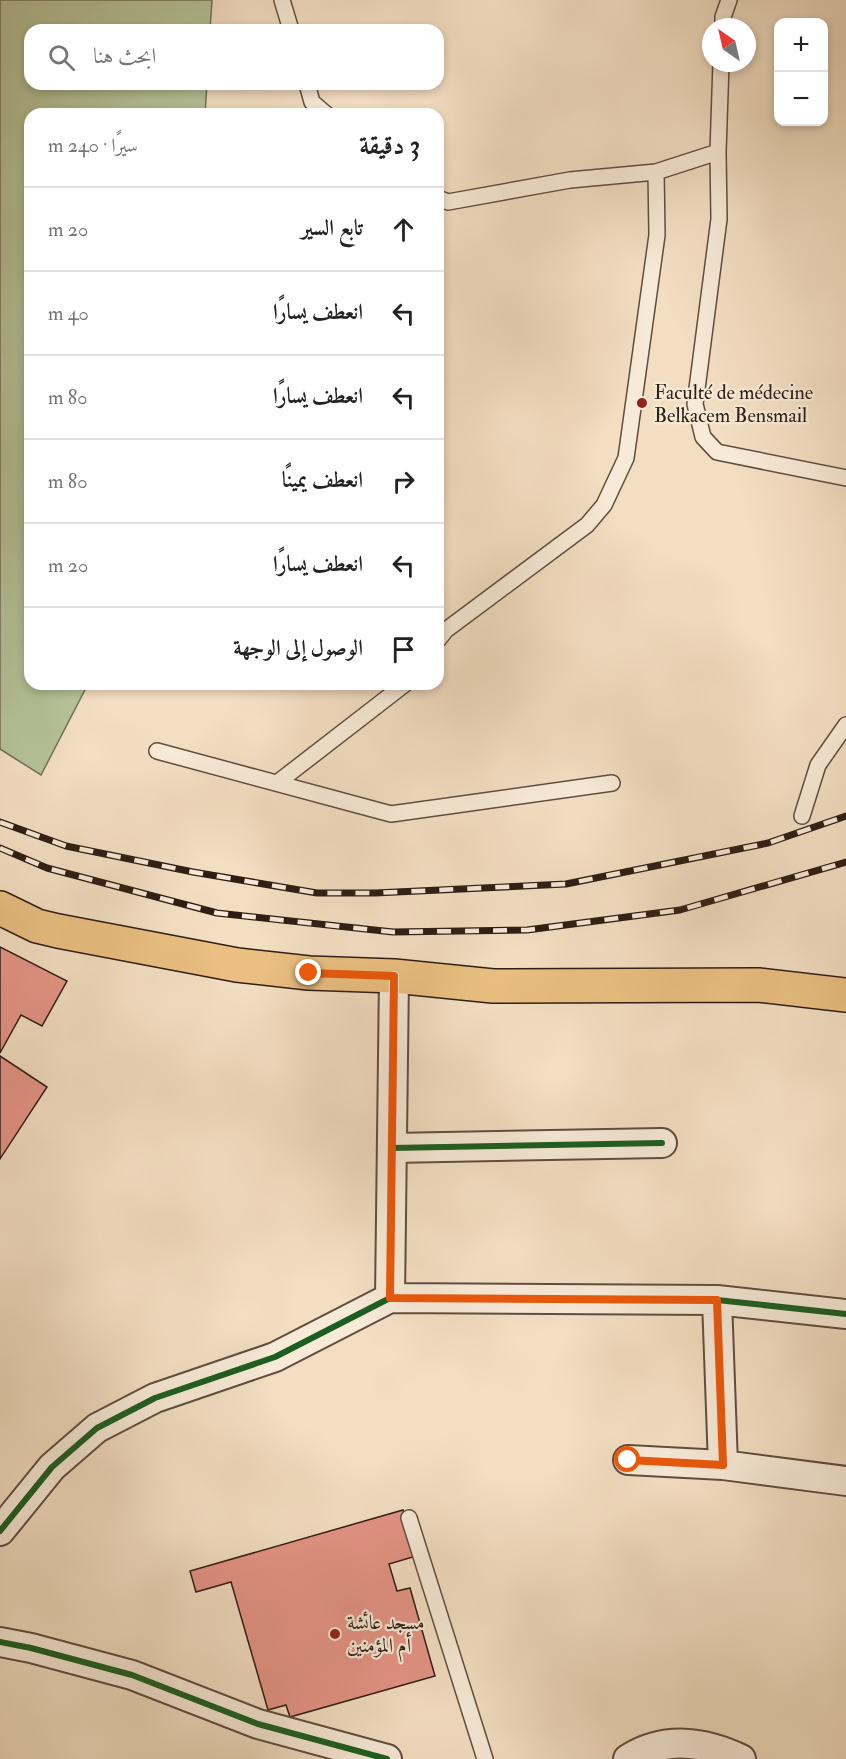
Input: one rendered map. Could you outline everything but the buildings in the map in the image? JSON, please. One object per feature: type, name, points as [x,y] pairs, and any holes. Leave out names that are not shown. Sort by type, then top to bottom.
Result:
[{"type":"main road","points":[[0,908],[38,926],[226,963],[309,973],[394,976],[493,986],[758,985],[846,995]]},
{"type":"street","points":[[390,1298],[394,976]]},
{"type":"street","points":[[392,1148],[662,1143]]},
{"type":"street","points":[[0,1531],[52,1467],[97,1428],[155,1398],[275,1357],[390,1298],[717,1300],[846,1314]]},
{"type":"street","points":[[717,1300],[723,1465]]},
{"type":"street","points":[[628,1460],[723,1465],[846,1481]]},
{"type":"street","points":[[0,1642],[132,1675],[258,1724],[387,1759]]},
{"type":"street","points":[[628,1759],[644,1749],[674,1742],[698,1743],[741,1759]]},
{"type":"lane","points":[[282,0],[289,24]]},
{"type":"lane","points":[[723,18],[729,0]]},
{"type":"lane","points":[[721,72],[719,219],[695,404],[703,437],[717,452],[846,478]]},
{"type":"lane","points":[[309,90],[312,102],[319,108]]},
{"type":"lane","points":[[444,200],[448,202],[570,180],[656,172],[718,152]]},
{"type":"lane","points":[[444,632],[587,525],[604,505],[626,458],[657,235],[656,172]]},
{"type":"lane","points":[[277,783],[397,690]]},
{"type":"lane","points":[[802,816],[818,765],[846,725]]},
{"type":"lane","points":[[157,751],[392,814],[612,783]]},
{"type":"lane","points":[[409,1518],[485,1759]]},
{"type":"green space","points":[[0,0],[212,0],[210,24],[24,24],[24,90],[207,90],[205,108],[24,108],[24,690],[85,690],[41,775],[0,749]]},
{"type":"railway","points":[[0,822],[66,846],[193,872],[317,893],[375,893],[566,884],[768,843],[846,816]]},
{"type":"railway","points":[[0,848],[47,868],[217,913],[393,932],[527,930],[680,910],[846,862]]},
{"type":"cycle path","points":[[390,1298],[394,976]]},
{"type":"cycle path","points":[[392,1148],[662,1143]]},
{"type":"cycle path","points":[[0,1531],[52,1467],[97,1428],[155,1398],[275,1357],[390,1298],[717,1300],[846,1314]]},
{"type":"cycle path","points":[[0,1642],[132,1675],[258,1724],[387,1759]]},
{"type":"place","name":"Faculté de médecine Belkacem Bensmail","points":[[642,403]]},
{"type":"place","name":"مسجد عائشة أم المؤمنين","points":[[335,1634]]},
{"type":"route","points":[[309,973],[394,976],[390,1298],[717,1300],[723,1465],[628,1460]]}]
